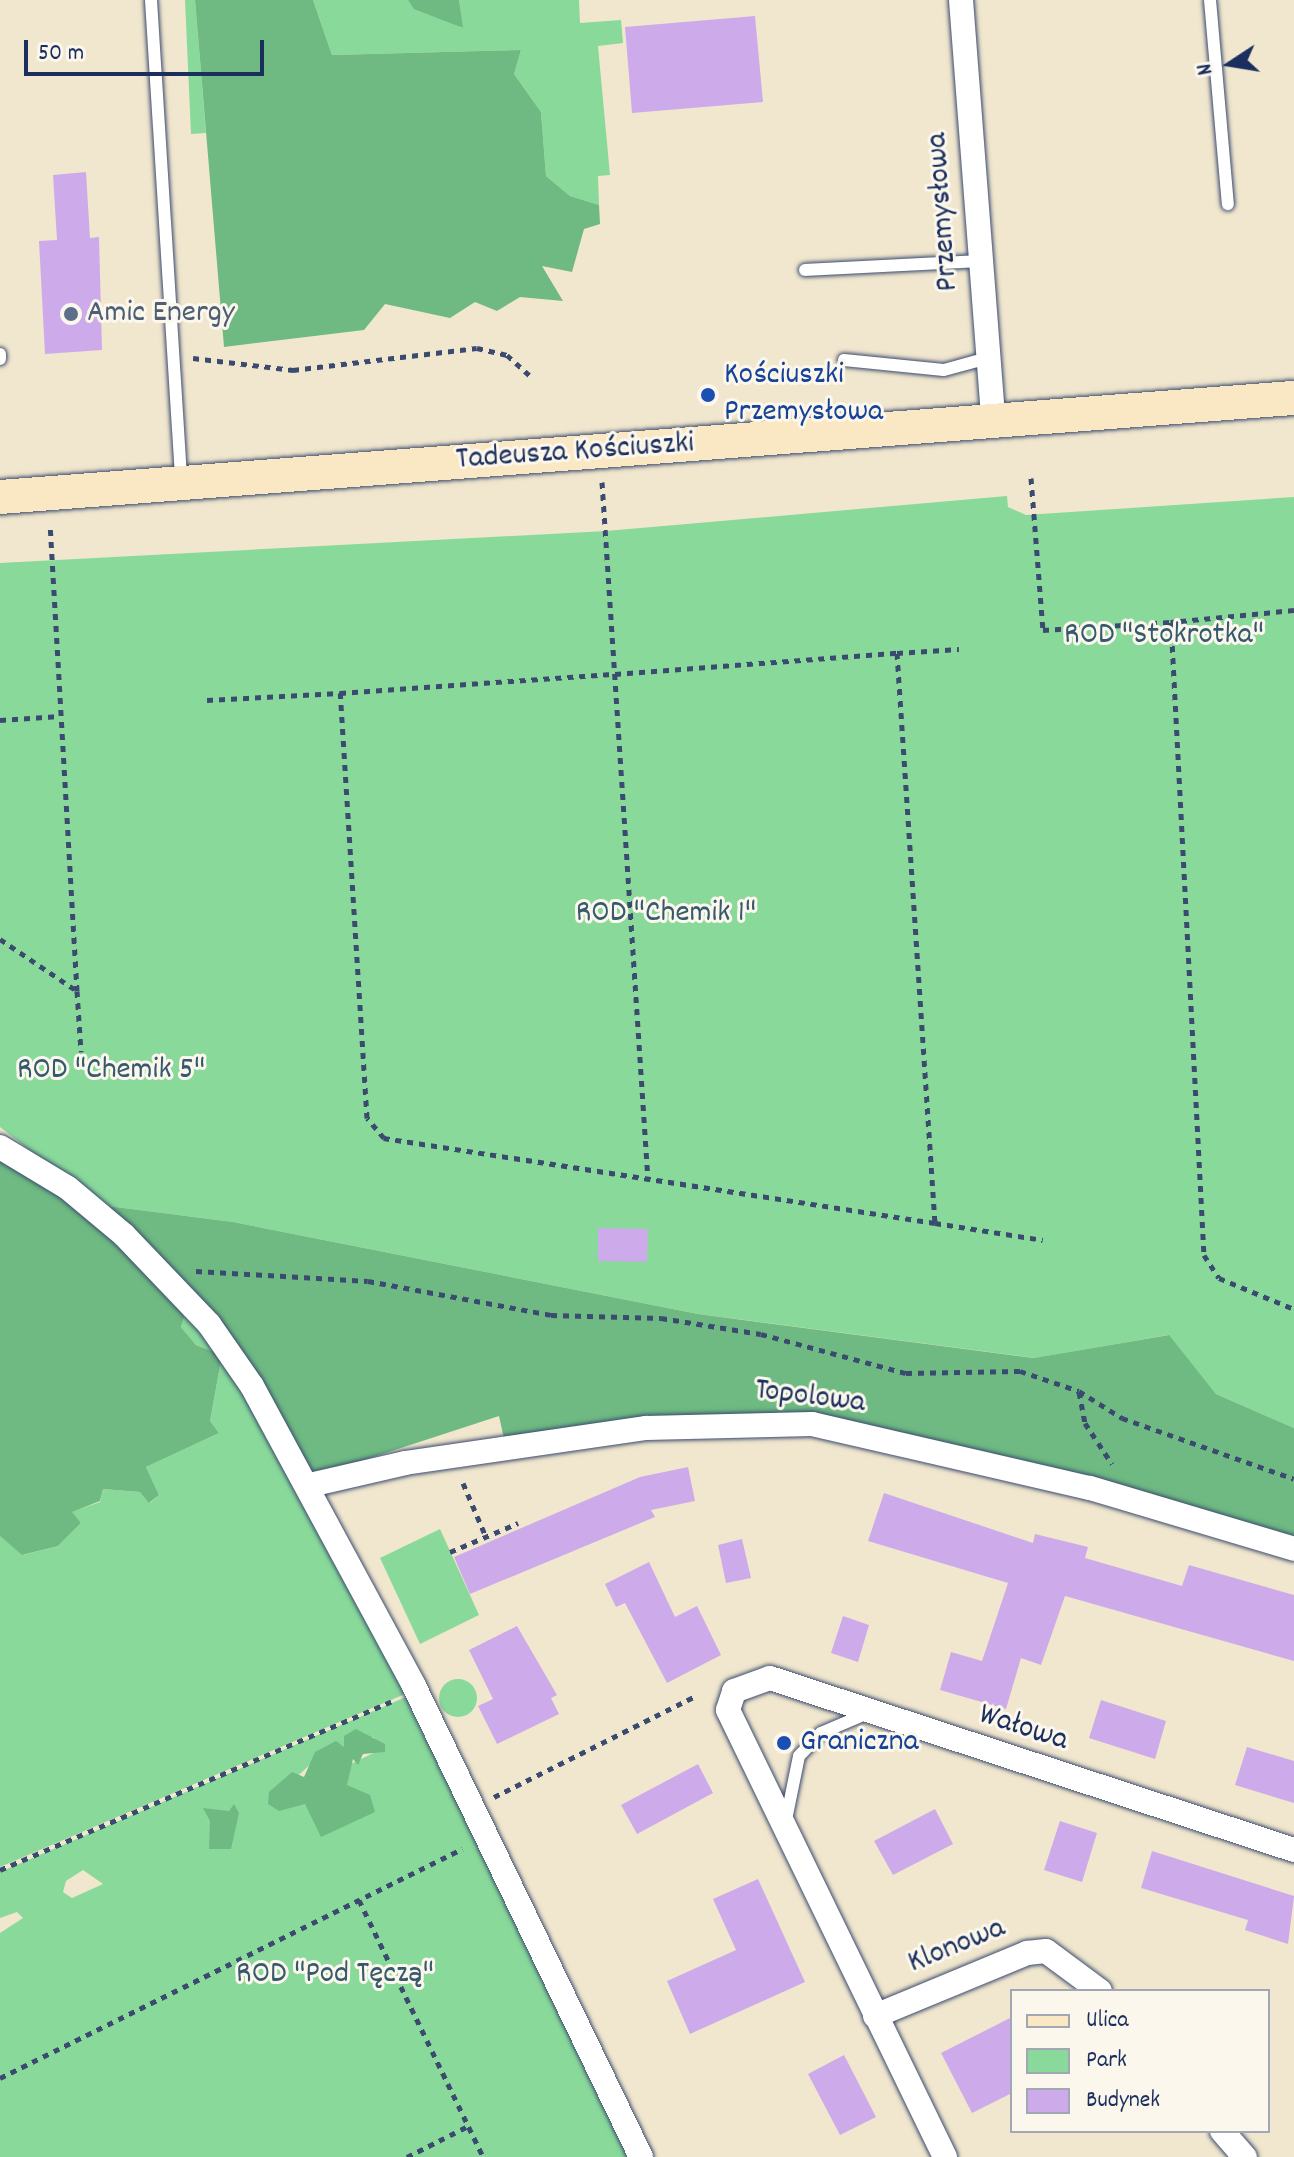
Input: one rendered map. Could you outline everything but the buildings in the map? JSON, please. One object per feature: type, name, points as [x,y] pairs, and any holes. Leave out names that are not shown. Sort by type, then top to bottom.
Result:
[{"type":"main road","name":"Tadeusza Kościuszki","points":[[0,497],[1294,398]]},
{"type":"street","name":"Przemysłowa","points":[[961,0],[993,420]]},
{"type":"street","points":[[0,1147],[79,1196],[157,1267],[209,1324],[310,1485],[417,1692],[641,2157]]},
{"type":"street","name":"Topolowa","points":[[310,1485],[405,1463],[646,1428],[812,1424],[1090,1488],[1294,1549]]},
{"type":"street","name":"Wałowa","points":[[788,1835],[728,1710],[734,1691],[770,1678],[868,1713],[1294,1850]]},
{"type":"street","points":[[788,1835],[945,2157]]},
{"type":"street","name":"Klonowa","points":[[875,2016],[1027,1953],[1046,1951],[1097,1989]]},
{"type":"street","points":[[1224,2133],[1245,2157]]},
{"type":"lane","points":[[151,0],[174,296],[171,355],[182,483]]},
{"type":"lane","points":[[1210,0],[1228,204]]},
{"type":"lane","points":[[805,270],[980,261]]},
{"type":"lane","points":[[844,360],[944,370],[988,358]]},
{"type":"lane","points":[[788,1835],[786,1801],[799,1756],[821,1733],[868,1713]]},
{"type":"path","points":[[171,355],[293,370],[485,349],[507,355],[529,375]]},
{"type":"path","points":[[600,451],[648,1180]]},
{"type":"path","points":[[1031,478],[1043,630],[1294,610]]},
{"type":"path","points":[[48,493],[81,1052]]},
{"type":"path","points":[[1171,622],[1204,1255],[1219,1278],[1294,1309]]},
{"type":"path","points":[[207,700],[959,649]]},
{"type":"path","points":[[897,653],[935,1223]]},
{"type":"path","points":[[340,693],[367,1118],[384,1138],[1043,1240]]},
{"type":"path","points":[[0,720],[60,716]]},
{"type":"path","points":[[0,939],[77,991]]},
{"type":"path","points":[[157,1267],[368,1281],[551,1315],[661,1318],[761,1334],[854,1365],[906,1373],[1020,1371],[1079,1391],[1122,1418],[1294,1479]]},
{"type":"path","points":[[1079,1391],[1085,1423],[1122,1475]]},
{"type":"path","points":[[466,1490],[486,1537]]},
{"type":"path","points":[[450,1552],[518,1523]]},
{"type":"path","points":[[0,1870],[417,1692]]},
{"type":"path","points":[[0,2078],[474,1843],[473,1807],[696,1696]]},
{"type":"path","points":[[359,1900],[483,2157]]},
{"type":"path","points":[[407,2157],[468,2126]]},
{"type":"green space","points":[[185,0],[195,0],[206,133],[191,134]]},
{"type":"green space","points":[[195,0],[313,0],[332,55],[521,50],[514,74],[541,112],[546,176],[570,196],[599,205],[600,224],[584,229],[572,272],[542,266],[563,301],[520,297],[497,311],[475,302],[450,318],[385,304],[364,330],[224,347]]},
{"type":"green space","points":[[313,0],[408,0],[462,28],[459,0],[579,0],[580,23],[621,20],[623,43],[598,46],[610,175],[598,176],[599,205],[570,196],[546,176],[541,112],[514,74],[521,50],[332,55]]},
{"type":"green space","points":[[408,0],[459,0],[463,28],[414,9]]},
{"type":"green space","name":"ROD \"Chemik 1\"","points":[[1007,496],[1008,507],[1026,515],[1294,497],[1294,1428],[1216,1394],[1168,1335],[1035,1358],[698,1314],[233,1222],[100,1205],[0,1127],[0,563],[606,531]]},
{"type":"green space","points":[[0,1155],[52,1183],[170,1293],[174,1304],[187,1308],[181,1327],[196,1345],[222,1355],[210,1421],[219,1433],[146,1467],[159,1495],[149,1503],[140,1492],[103,1489],[100,1501],[72,1512],[81,1523],[58,1546],[22,1555],[0,1536]]},
{"type":"green space","points":[[100,1205],[233,1222],[698,1314],[1034,1358],[1169,1335],[1216,1394],[1294,1428],[1294,1549],[768,1422],[508,1457],[499,1416],[309,1478],[252,1386]]},
{"type":"green space","points":[[162,1278],[187,1308],[173,1305]]},
{"type":"green space","points":[[187,1308],[222,1350],[405,1694],[0,1867],[0,1536],[23,1555],[58,1546],[81,1523],[71,1512],[100,1502],[103,1489],[140,1492],[150,1503],[159,1495],[146,1467],[219,1433],[210,1421],[222,1355],[196,1345],[181,1327]]},
{"type":"green space","points":[[440,1529],[479,1615],[420,1644],[380,1558]]},
{"type":"green space","points":[[458,1679],[471,1685],[477,1698],[471,1711],[458,1717],[445,1711],[439,1698],[445,1685]]},
{"type":"green space","name":"ROD \"Pod Tęczą\"","points":[[406,1697],[629,2157],[0,2157],[0,1933],[23,1918],[17,1912],[0,1918],[0,1872]],"holes":[[[344,1737],[373,1737],[384,1748],[269,1803],[317,1758],[344,1747]],[[83,1870],[103,1884],[72,1898],[63,1892],[66,1881]]]},
{"type":"green space","points":[[356,1729],[385,1744],[385,1752],[363,1754],[358,1765],[353,1759],[347,1785],[370,1795],[375,1812],[321,1837],[305,1804],[279,1811],[268,1804],[269,1792],[292,1772],[304,1777],[315,1752],[336,1741],[344,1747],[344,1736]]},
{"type":"green space","points":[[234,1804],[239,1813],[231,1849],[209,1849],[210,1821],[203,1808],[229,1811]]},
{"type":"place","name":"Amic Energy","points":[[71,314]]},
{"type":"place","name":"Kościuszki Przemysłowa","points":[[708,395]]},
{"type":"place","name":"Graniczna","points":[[784,1743]]},
{"type":"park label","name":"ROD \"Stokrotka\"","points":[[1164,636]]},
{"type":"park label","name":"ROD \"Chemik 5\"","points":[[111,1071]]}]
